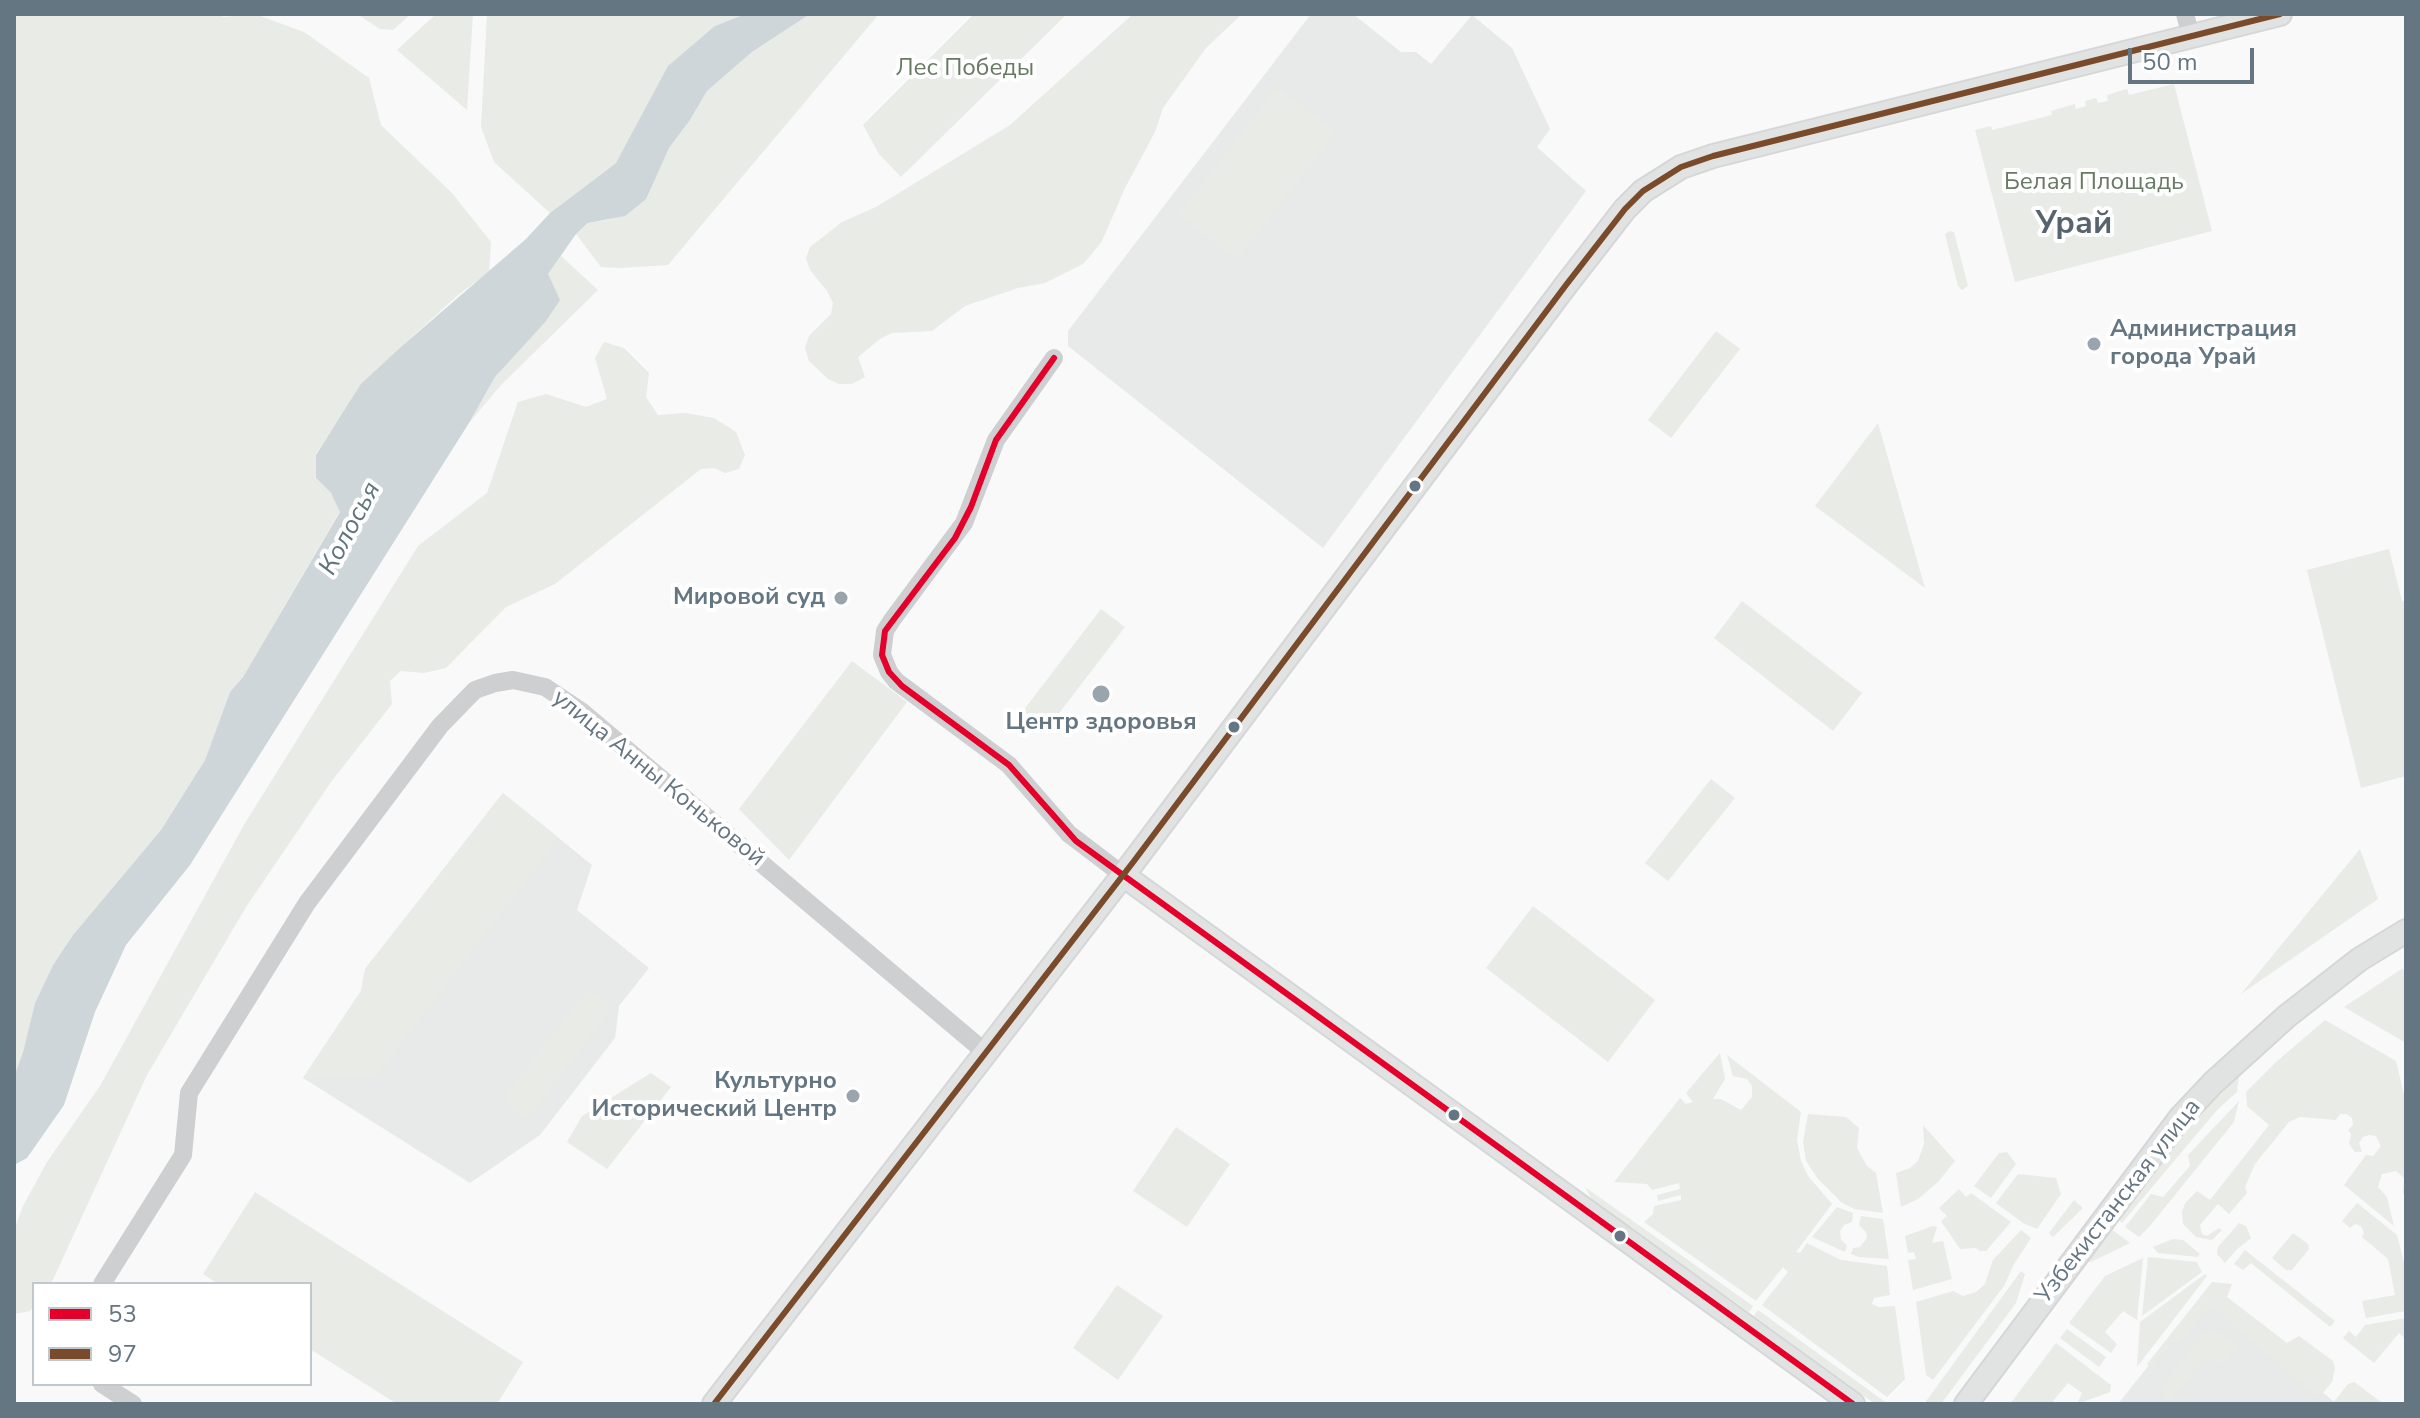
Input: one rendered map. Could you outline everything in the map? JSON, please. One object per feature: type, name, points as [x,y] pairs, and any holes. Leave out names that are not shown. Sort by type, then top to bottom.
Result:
[{"type":"main road","points":[[714,1404],[1123,875],[1566,285],[1625,209],[1643,191],[1681,167],[1713,156],[2280,14]]},
{"type":"main road","points":[[1123,875],[1853,1404]]},
{"type":"main road","name":"Узбекистанская улица","points":[[1966,1404],[2180,1118],[2213,1083],[2287,1016],[2360,959],[2406,931]]},
{"type":"street","points":[[2185,14],[2191,37]]},
{"type":"street","points":[[1054,358],[996,440],[964,523],[892,620],[881,644],[882,655],[896,681],[1009,765],[1069,834],[1123,875]]},
{"type":"street","name":"улица Анны Коньковой","points":[[103,1282],[183,1155],[189,1093],[307,903],[440,726],[475,690],[513,680],[545,687],[581,711],[985,1052]]},
{"type":"street","points":[[105,1386],[133,1404]]},
{"type":"shaded area","points":[[1311,14],[1353,14],[1401,52],[1416,52],[1431,64],[1472,15],[1512,48],[1550,129],[1537,147],[1586,191],[1323,548],[1068,346],[1068,331]]},
{"type":"shaded area","points":[[503,793],[592,865],[577,910],[649,968],[619,1006],[615,1038],[540,1135],[470,1183],[303,1078],[361,991],[365,969]]},
{"type":"shaded area","points":[[2204,1296],[2337,1404],[2118,1404]]},
{"type":"green space","points":[[14,14],[221,14],[223,17],[255,14],[304,32],[369,78],[381,125],[452,193],[491,242],[489,272],[458,295],[402,346],[338,420],[316,454],[316,478],[331,493],[340,511],[243,677],[230,692],[205,760],[161,830],[73,935],[53,965],[35,1003],[14,1077]]},
{"type":"green space","points":[[357,14],[411,14],[393,30],[380,29]]},
{"type":"green space","points":[[436,14],[473,14],[467,110],[397,50]]},
{"type":"green space","points":[[487,14],[745,14],[715,26],[633,135],[616,163],[550,213],[494,162],[481,127]]},
{"type":"green space","points":[[810,14],[879,14],[668,265],[601,267],[576,234],[589,223],[612,219],[658,169],[707,91],[752,52]]},
{"type":"green space","name":"Лес Победы","points":[[974,14],[1067,14],[901,177],[879,154],[863,125]]},
{"type":"green space","points":[[1133,14],[1242,14],[1206,48],[1163,108],[1155,132],[1125,188],[1102,241],[1092,254],[1083,264],[1045,283],[1018,288],[965,306],[932,331],[892,333],[880,339],[858,357],[865,377],[852,384],[839,384],[828,379],[809,361],[805,348],[809,336],[831,314],[833,303],[810,270],[806,258],[810,247],[842,222],[876,207],[1010,125]]},
{"type":"green space","name":"Белая Площадь","points":[[2174,84],[2212,231],[2015,282],[1975,130],[1991,126],[1992,130],[2052,115],[2051,111],[2075,104],[2076,109],[2086,106],[2085,101],[2096,98],[2098,103],[2108,101],[2107,95],[2127,89],[2129,95]]},
{"type":"green space","points":[[1277,87],[1336,132],[1237,260],[1178,215]]},
{"type":"green space","points":[[1954,232],[1968,286],[1962,290],[1958,286],[1945,234]]},
{"type":"green space","points":[[561,256],[598,290],[500,386],[469,423],[552,288],[547,275]]},
{"type":"green space","points":[[1716,331],[1740,349],[1671,438],[1648,420]]},
{"type":"green space","points":[[604,342],[624,348],[649,373],[646,397],[658,415],[685,413],[714,418],[736,432],[745,455],[739,469],[725,473],[714,468],[701,469],[555,584],[506,607],[446,668],[424,673],[401,671],[390,681],[392,704],[331,782],[246,907],[147,1075],[52,1282],[32,1282],[32,1308],[14,1314],[14,1230],[23,1206],[47,1162],[100,1086],[245,823],[418,546],[487,493],[518,402],[546,394],[586,407],[607,399],[595,358]]},
{"type":"green space","points":[[1878,423],[1925,588],[1815,506]]},
{"type":"green space","points":[[2389,549],[2402,601],[2406,601],[2406,776],[2361,788],[2307,570]]},
{"type":"green space","points":[[1742,601],[1862,693],[1833,731],[1714,638]]},
{"type":"green space","points":[[1101,609],[1125,627],[1047,729],[1023,711]]},
{"type":"green space","points":[[852,661],[907,702],[789,860],[739,809]]},
{"type":"green space","points":[[1711,779],[1735,798],[1668,881],[1645,863]]},
{"type":"green space","points":[[503,793],[559,838],[377,1075],[303,1078],[361,991],[365,969]]},
{"type":"green space","points":[[2360,849],[2378,899],[2241,994]]},
{"type":"green space","points":[[1533,906],[1655,1000],[1608,1062],[1486,968]]},
{"type":"green space","points":[[2403,968],[2406,980],[2406,1043],[2344,1007]]},
{"type":"green space","points":[[589,988],[613,1007],[526,1121],[515,1113],[505,1095]]},
{"type":"green space","points":[[2325,1020],[2396,1061],[2406,1103],[2406,1199],[2403,1193],[2404,1178],[2396,1171],[2382,1174],[2378,1187],[2387,1197],[2394,1226],[2344,1185],[2366,1155],[2373,1156],[2381,1146],[2376,1136],[2369,1135],[2359,1143],[2362,1152],[2355,1152],[2349,1144],[2351,1134],[2348,1130],[2353,1125],[2352,1118],[2340,1114],[2336,1120],[2300,1117],[2289,1122],[2255,1164],[2245,1187],[2247,1193],[2229,1214],[2218,1204],[2200,1225],[2202,1234],[2207,1236],[2219,1228],[2222,1230],[2212,1240],[2196,1237],[2183,1224],[2185,1203],[2197,1191],[2210,1200],[2269,1125],[2247,1106],[2246,1092]]},
{"type":"green space","points":[[1720,1053],[1725,1079],[1713,1099],[1721,1099],[1741,1110],[1752,1097],[1752,1086],[1747,1079],[1733,1076],[1727,1055],[1801,1112],[1797,1140],[1801,1161],[1808,1176],[1832,1204],[1796,1252],[1800,1253],[1807,1243],[1841,1260],[1887,1266],[1890,1295],[1874,1298],[1872,1304],[1895,1306],[1905,1379],[1887,1397],[1762,1305],[1788,1272],[1783,1267],[1756,1301],[1644,1222],[1653,1214],[1654,1206],[1681,1200],[1681,1195],[1658,1201],[1657,1195],[1680,1189],[1679,1183],[1652,1190],[1647,1184],[1614,1182],[1680,1098],[1686,1104],[1693,1102],[1686,1093]]},
{"type":"green space","points":[[651,1073],[671,1087],[607,1169],[567,1142],[582,1116]]},
{"type":"green space","points":[[2239,1076],[2237,1092],[2217,1110],[2122,1223],[2117,1218],[2195,1119]]},
{"type":"green space","points":[[2239,1101],[2234,1122],[2149,1227],[2139,1237],[2125,1227],[2151,1194],[2163,1197],[2190,1166],[2188,1155]]},
{"type":"green space","points":[[1808,1114],[1846,1117],[1859,1128],[1857,1148],[1867,1166],[1876,1173],[1883,1213],[1854,1209],[1841,1202],[1818,1179],[1806,1161],[1803,1142]]},
{"type":"green space","points":[[1923,1125],[1955,1161],[1938,1182],[1918,1199],[1901,1207],[1896,1173],[1918,1161],[1924,1144]]},
{"type":"green space","points":[[1176,1127],[1230,1164],[1187,1227],[1133,1191]]},
{"type":"green space","points":[[2007,1152],[2016,1164],[1991,1198],[1974,1186],[1999,1153]]},
{"type":"green space","points":[[2018,1174],[2056,1178],[2061,1194],[2037,1229],[2023,1223],[1996,1203]]},
{"type":"green space","points":[[1585,1187],[1753,1306],[1749,1312],[1593,1202]]},
{"type":"green space","points":[[1959,1189],[1966,1197],[1971,1193],[2011,1222],[1986,1251],[1960,1249],[1941,1221],[1947,1216],[1939,1208]]},
{"type":"green space","points":[[255,1192],[523,1362],[497,1404],[397,1404],[312,1350],[312,1282],[215,1282],[203,1274]]},
{"type":"green space","points":[[2074,1200],[2083,1208],[2053,1237],[2049,1233]]},
{"type":"green space","points":[[2357,1203],[2397,1235],[2406,1270],[2406,1311],[2366,1318],[2362,1301],[2395,1295],[2388,1259],[2362,1237],[2361,1226],[2355,1224],[2350,1228],[2342,1221]]},
{"type":"green space","points":[[1837,1207],[1853,1213],[1852,1222],[1840,1231],[1841,1240],[1847,1245],[1845,1252],[1812,1237]]},
{"type":"green space","points":[[1861,1216],[1883,1219],[1889,1259],[1851,1254],[1853,1248],[1860,1247],[1867,1238],[1859,1225]]},
{"type":"green space","points":[[2239,1223],[2246,1226],[2251,1238],[2225,1263],[2217,1254],[2218,1247]]},
{"type":"green space","points":[[1937,1227],[1932,1243],[1943,1241],[1952,1279],[1913,1290],[1908,1260],[1916,1259],[1914,1252],[1908,1253],[1905,1236]]},
{"type":"green space","points":[[2111,1229],[2130,1243],[2091,1262],[2087,1261]]},
{"type":"green space","points":[[2021,1230],[2031,1238],[2004,1286],[1933,1380],[1926,1375],[1916,1302],[1953,1291],[1963,1296],[1976,1292],[1985,1284],[1993,1260]]},
{"type":"green space","points":[[2293,1233],[2308,1244],[2309,1249],[2292,1270],[2286,1270],[2272,1258]]},
{"type":"green space","points":[[2173,1239],[2183,1240],[2200,1254],[2198,1257],[2158,1253],[2153,1247]]},
{"type":"green space","points":[[2245,1250],[2335,1321],[2330,1327],[2251,1263],[2243,1270],[2234,1264]]},
{"type":"green space","points":[[2148,1257],[2197,1262],[2202,1272],[2142,1316]]},
{"type":"green space","points":[[2143,1258],[2137,1320],[2123,1311],[2105,1332],[2117,1344],[2111,1353],[2069,1323],[2105,1276]]},
{"type":"green space","points":[[2021,1271],[2025,1274],[2016,1303],[1941,1404],[1924,1404]]},
{"type":"green space","points":[[2205,1274],[2207,1276],[2137,1367],[2140,1322]]},
{"type":"green space","points":[[2212,1282],[2232,1284],[2227,1297],[2287,1343],[2299,1336],[2333,1361],[2332,1382],[2323,1393],[2315,1395],[2210,1306],[2179,1343],[2172,1342],[2152,1368],[2147,1364]]},
{"type":"green space","points":[[1117,1285],[1163,1316],[1118,1380],[1073,1348]]},
{"type":"green space","points":[[1758,1310],[1888,1404],[1875,1404],[1754,1316]]},
{"type":"green space","points":[[2406,1318],[2406,1339],[2399,1333],[2374,1363],[2343,1338],[2349,1331],[2356,1337],[2365,1325]]},
{"type":"green space","points":[[2214,1328],[2238,1346],[2221,1365],[2207,1356],[2169,1403],[2161,1387],[2205,1331]]},
{"type":"green space","points":[[2067,1329],[2106,1357],[2099,1367],[2060,1338]]},
{"type":"green space","points":[[2056,1343],[2111,1385],[2110,1392],[2077,1404],[2082,1393],[2068,1383],[2053,1401],[2056,1404],[2010,1404]]},
{"type":"green space","points":[[2354,1382],[2384,1404],[2332,1404],[2348,1384]]},
{"type":"water","name":"Колосья","points":[[745,14],[810,14],[752,52],[707,91],[669,148],[646,199],[625,216],[588,223],[576,234],[548,274],[560,300],[546,321],[495,377],[190,865],[126,945],[95,1012],[64,1105],[27,1158],[14,1165],[14,1077],[35,1003],[53,965],[73,935],[161,830],[205,760],[230,692],[243,677],[340,512],[331,493],[316,478],[316,455],[338,420],[361,384],[402,346],[526,239],[550,213],[616,163],[668,66],[715,26]]},
{"type":"transit line","name":"97","points":[[714,1404],[1134,861],[1566,285],[1625,209],[1643,191],[1681,167],[1713,156],[2280,14]]},
{"type":"transit line","name":"53","points":[[1054,358],[996,440],[971,507],[955,538],[885,631],[882,655],[889,672],[902,686],[1009,765],[1076,841],[1853,1404]]},
{"type":"place","name":"Администрация города Урай","points":[[2094,344]]},
{"type":"place","name":"Мировой суд","points":[[841,598]]},
{"type":"place","name":"Центр здоровья","points":[[1101,694]]},
{"type":"place","name":"Культурно Исторический Центр","points":[[853,1096]]},
{"type":"district","name":"Урай","points":[[2074,225]]}]
